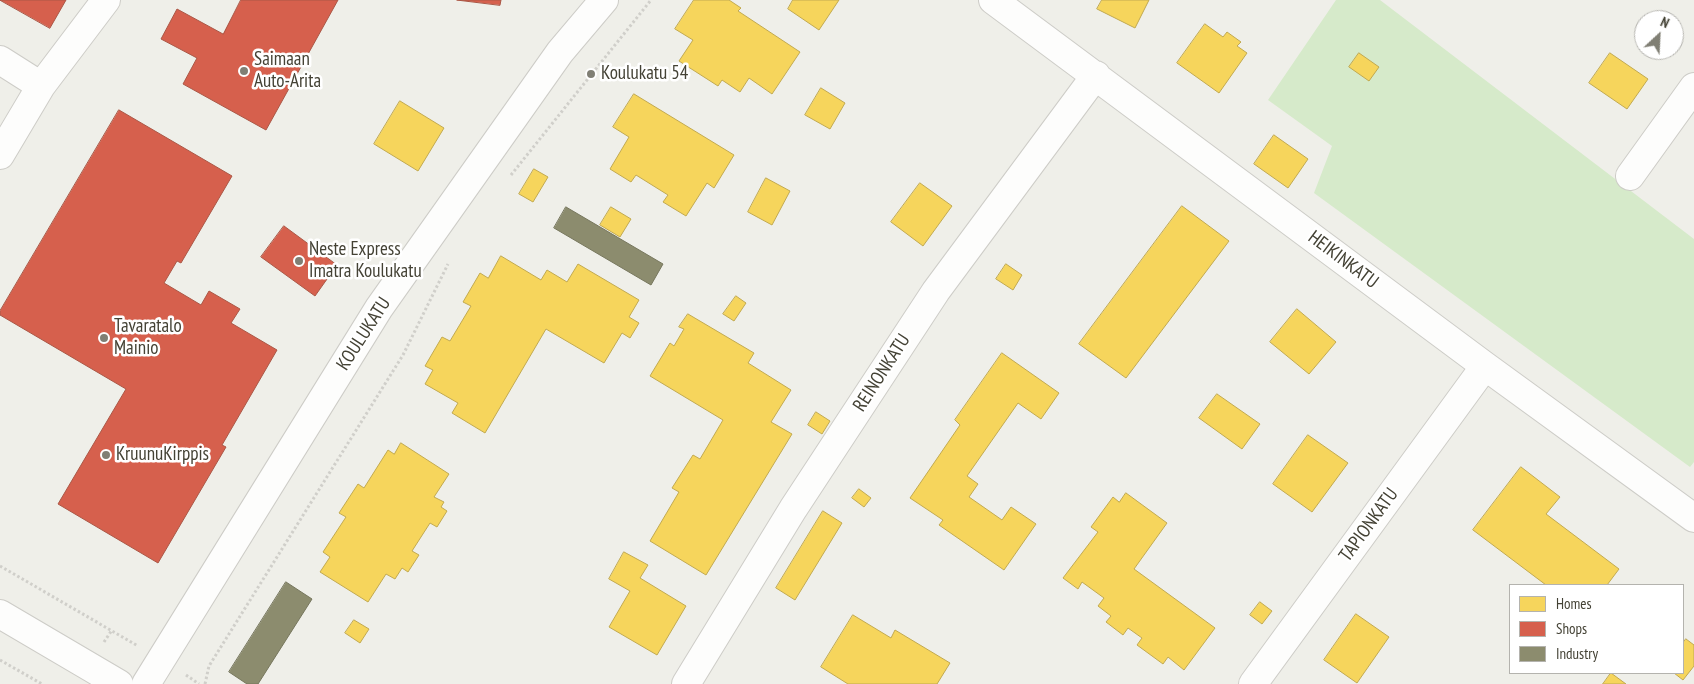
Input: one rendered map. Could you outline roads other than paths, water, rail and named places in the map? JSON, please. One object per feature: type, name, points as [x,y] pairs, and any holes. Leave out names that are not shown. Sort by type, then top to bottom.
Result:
[{"type":"street","points":[[0,154],[41,86],[106,0]]},
{"type":"street","name":"KOULUKATU","points":[[146,684],[379,308],[560,52],[604,0]]},
{"type":"street","name":"HEIKINKATU","points":[[994,0],[1485,366],[1694,518]]},
{"type":"street","points":[[0,60],[41,86]]},
{"type":"street","name":"REINONKATU","points":[[686,684],[793,509],[936,291],[1096,75]]},
{"type":"street","points":[[1630,176],[1694,87]]},
{"type":"street","name":"TAPIONKATU","points":[[1253,684],[1485,366]]},
{"type":"street","points":[[0,614],[120,684]]},
{"type":"place","name":"Saimaan Auto-Arita","points":[[244,71]]},
{"type":"place","name":"Koulukatu 54","points":[[591,74]]},
{"type":"place","name":"Neste Express Imatra Koulukatu","points":[[299,261]]},
{"type":"place","name":"Tavaratalo Mainio","points":[[104,338]]},
{"type":"place","name":"KruunuKirppis","points":[[106,455]]}]
